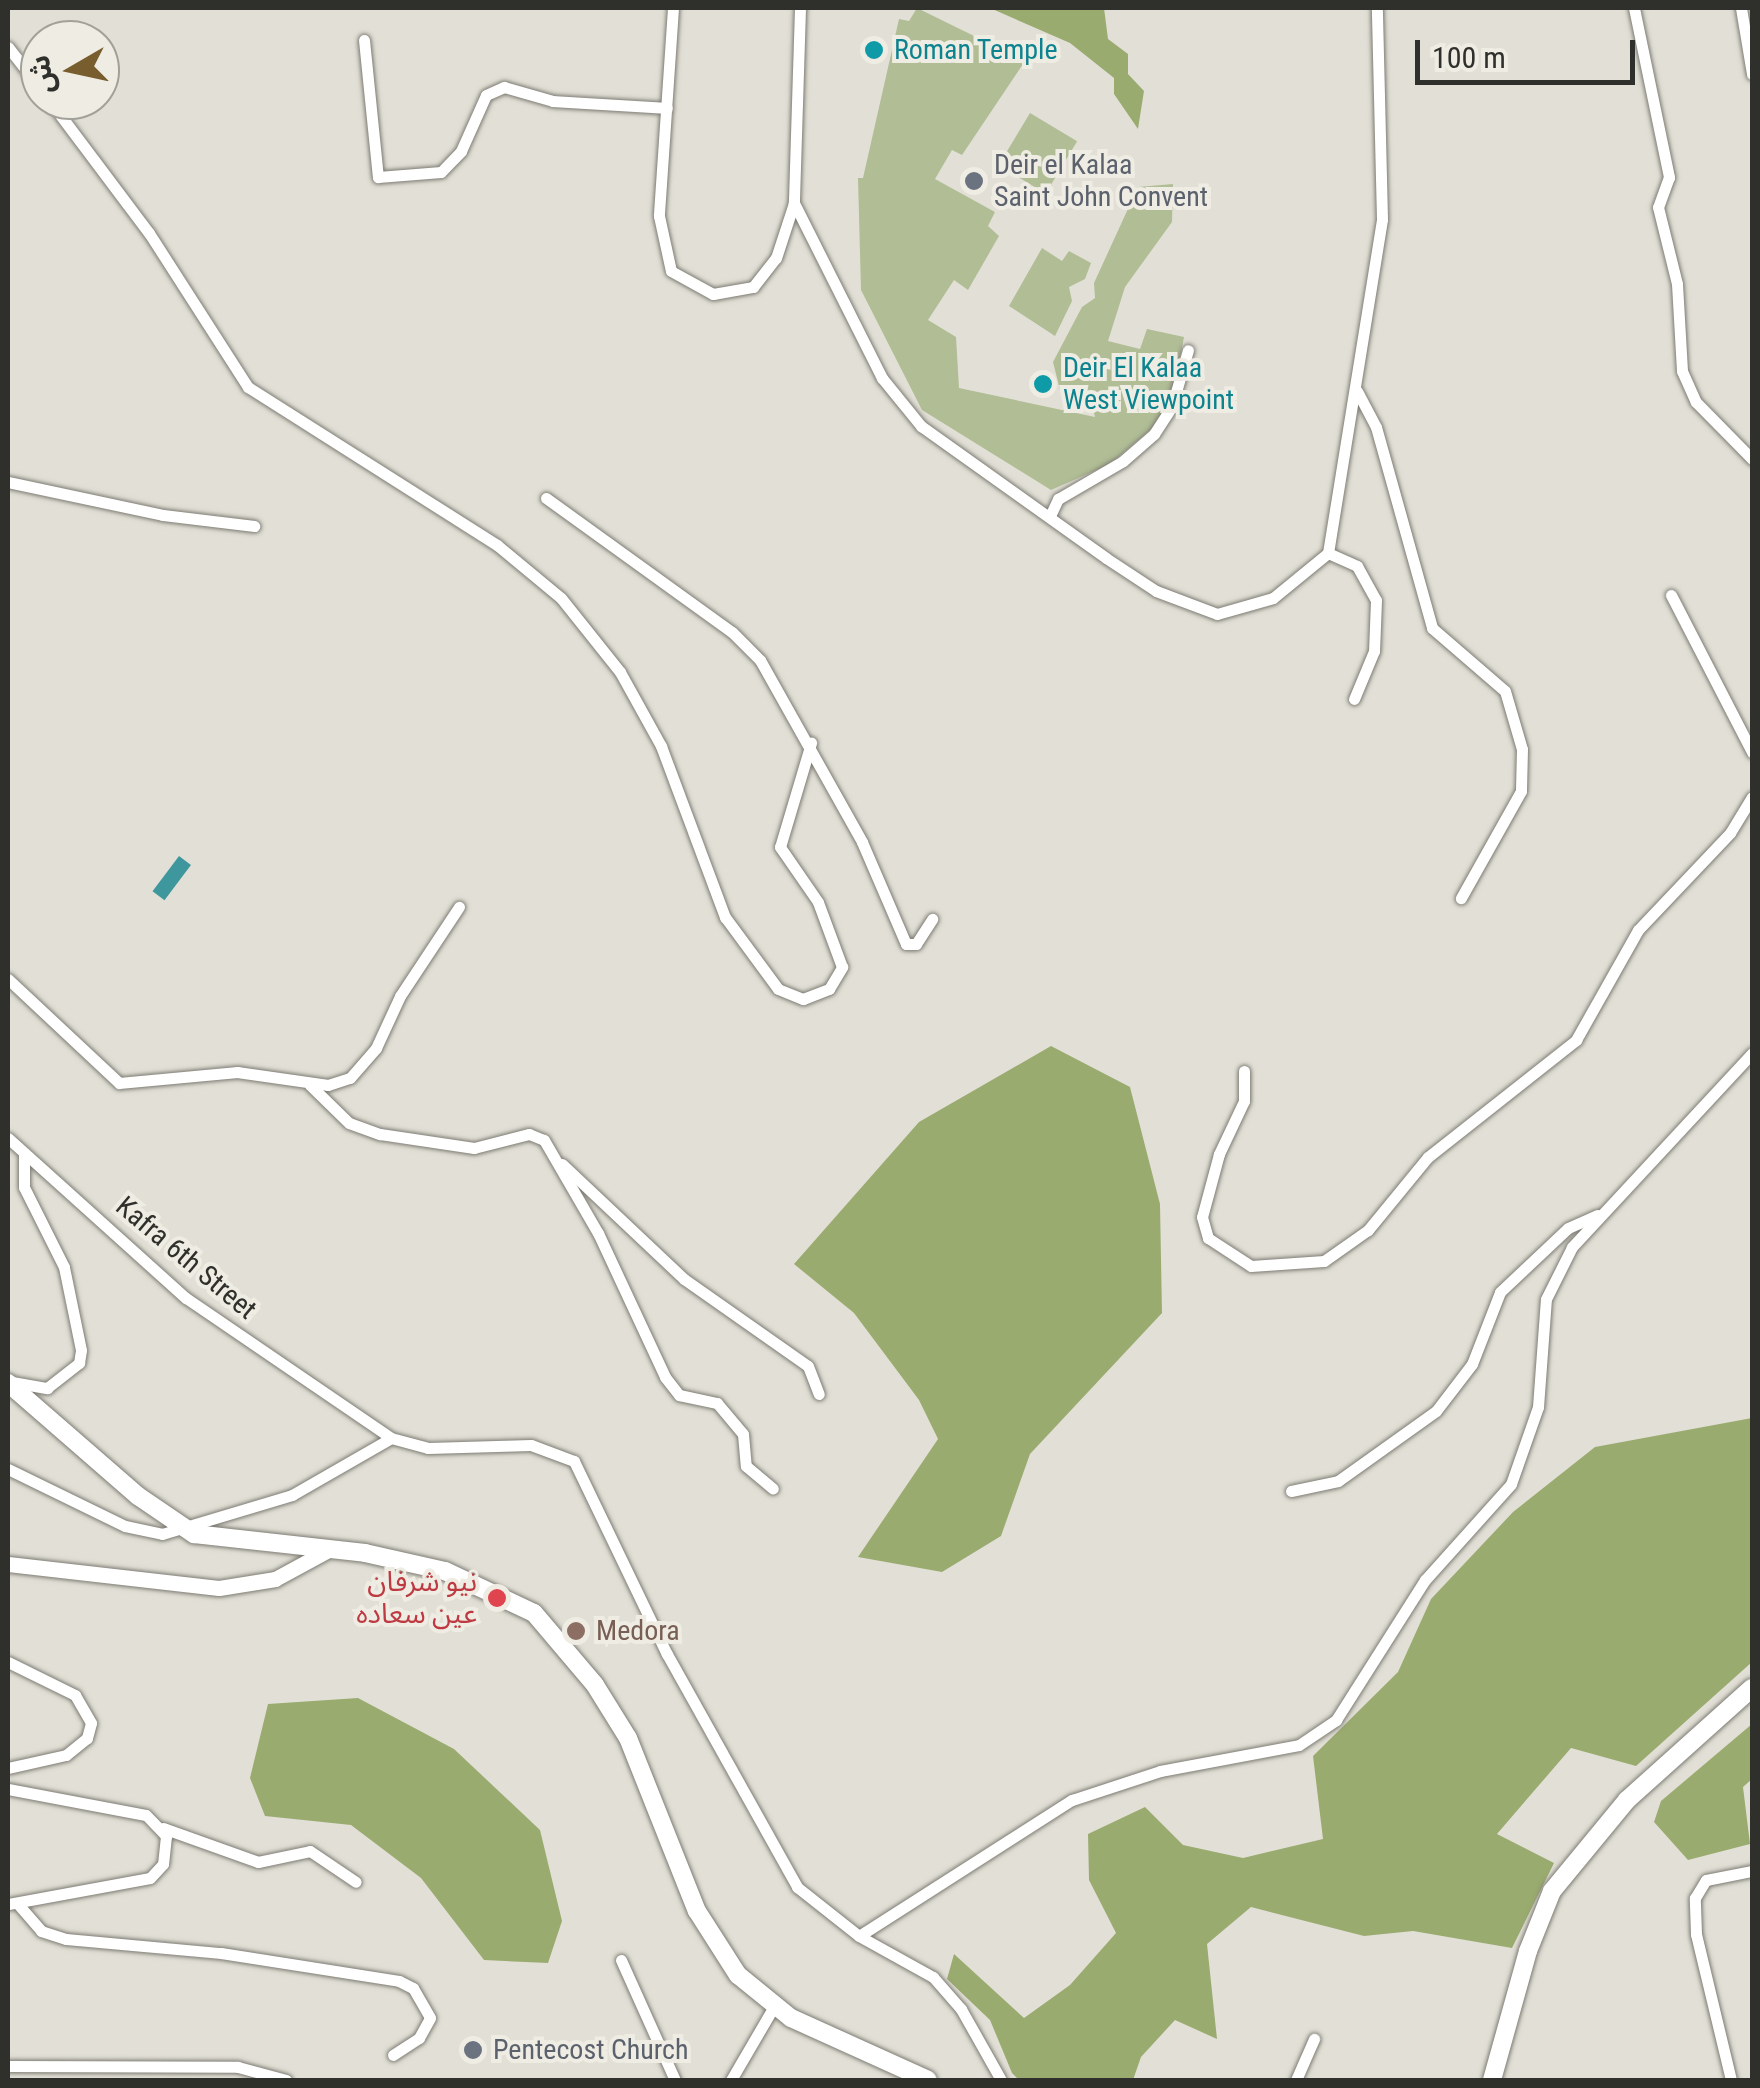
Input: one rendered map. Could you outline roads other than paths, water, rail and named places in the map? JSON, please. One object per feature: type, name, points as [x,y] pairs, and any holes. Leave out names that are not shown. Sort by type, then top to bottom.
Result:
[{"type":"main road","points":[[8,1382],[186,1529],[217,1539],[332,1548],[476,1582],[534,1613],[557,1635],[628,1738],[708,1932],[738,1975],[774,2008],[928,2080]]},
{"type":"main road","points":[[1492,2080],[1528,1951],[1552,1892],[1627,1800],[1752,1688]]},
{"type":"street","points":[[673,8],[660,235],[670,272],[682,283],[713,294],[753,287],[776,258],[794,203],[800,8]]},
{"type":"street","points":[[802,26],[809,8]]},
{"type":"street","points":[[794,203],[901,406],[1156,591],[1217,614],[1274,598],[1328,554],[1357,392],[1382,219],[1376,8]]},
{"type":"street","points":[[1634,8],[1668,177],[1658,208],[1677,284],[1682,371],[1696,402],[1752,459]]},
{"type":"street","points":[[1741,8],[1752,74]]},
{"type":"street","points":[[364,40],[378,177],[441,172],[462,150],[486,95],[504,87],[554,101],[667,108]]},
{"type":"street","points":[[65,120],[150,233],[248,387],[497,544],[571,610],[620,672],[668,762],[725,918],[778,989],[803,998],[829,989],[842,966],[818,902],[780,846],[810,743]]},
{"type":"street","points":[[1050,516],[1058,499],[1122,462],[1154,434],[1172,406],[1188,350]]},
{"type":"street","points":[[1357,392],[1376,426],[1432,628],[1491,674],[1505,691],[1518,731],[1522,790],[1462,898]]},
{"type":"street","points":[[8,482],[163,515],[254,526]]},
{"type":"street","points":[[546,498],[732,632],[760,660],[810,743],[906,944],[916,944],[932,919]]},
{"type":"street","points":[[1328,554],[1357,566],[1376,600],[1374,651],[1354,699]]},
{"type":"street","points":[[1671,595],[1752,752]]},
{"type":"street","points":[[1244,1072],[1244,1100],[1219,1154],[1202,1216],[1208,1238],[1251,1266],[1324,1261],[1368,1230],[1428,1158],[1576,1040],[1638,930],[1730,833],[1752,797]]},
{"type":"street","points":[[8,979],[119,1083],[237,1072],[310,1085],[350,1078],[362,1066],[459,907]]},
{"type":"street","points":[[859,1936],[1072,1800],[1160,1771],[1299,1745],[1336,1720],[1425,1580],[1510,1484],[1538,1407],[1541,1324],[1551,1284],[1601,1214],[1698,1119],[1752,1052]]},
{"type":"street","points":[[310,1085],[360,1128],[474,1148],[529,1134],[544,1140],[598,1233],[665,1377],[680,1395],[717,1402],[744,1434],[746,1466],[773,1489]]},
{"type":"street","name":"Kafra 6th Street","points":[[8,1138],[186,1298],[391,1438]]},
{"type":"street","points":[[8,1382],[47,1388],[78,1363],[81,1350],[64,1267],[24,1187],[24,1153]]},
{"type":"street","points":[[554,1159],[726,1313],[808,1366],[819,1394]]},
{"type":"street","points":[[1291,1491],[1338,1480],[1436,1411],[1472,1364],[1500,1292],[1568,1228],[1601,1214]]},
{"type":"street","points":[[8,1469],[136,1530],[186,1529],[292,1496],[391,1438],[428,1448],[530,1445],[574,1461],[667,1654],[796,1887],[859,1936],[933,1977],[961,2009],[1001,2080]]},
{"type":"street","points":[[8,1564],[219,1588],[275,1578],[332,1548]]},
{"type":"street","points":[[8,1662],[75,1695],[91,1722],[87,1738],[72,1752],[8,1768]]},
{"type":"street","points":[[8,1788],[130,1811],[164,1828],[258,1862],[310,1851],[356,1882]]},
{"type":"street","points":[[12,1904],[150,1878],[166,1854],[164,1828]]},
{"type":"street","points":[[1731,2080],[1696,1934],[1695,1898],[1706,1880],[1752,1871]]},
{"type":"street","points":[[12,1904],[41,1931],[66,1940],[221,1953],[399,1981],[413,1988],[430,2018],[419,2038],[393,2056]]},
{"type":"street","points":[[622,1960],[675,2080]]},
{"type":"street","points":[[731,2080],[774,2008]]},
{"type":"street","points":[[1296,2080],[1314,2039]]},
{"type":"street","points":[[8,2066],[238,2067],[286,2080]]},
{"type":"water","points":[[179,856],[191,865],[164,900],[153,891]]},
{"type":"place","name":"Roman Temple","points":[[874,50]]},
{"type":"place","name":"Deir el Kalaa Saint John Convent","points":[[974,181]]},
{"type":"place","name":"Deir El Kalaa West Viewpoint","points":[[1043,384]]},
{"type":"place","name":"نيو شرفان عين سعاده","points":[[497,1598]]},
{"type":"place","name":"Medora","points":[[576,1631]]},
{"type":"place","name":"Pentecost Church","points":[[473,2050]]}]
